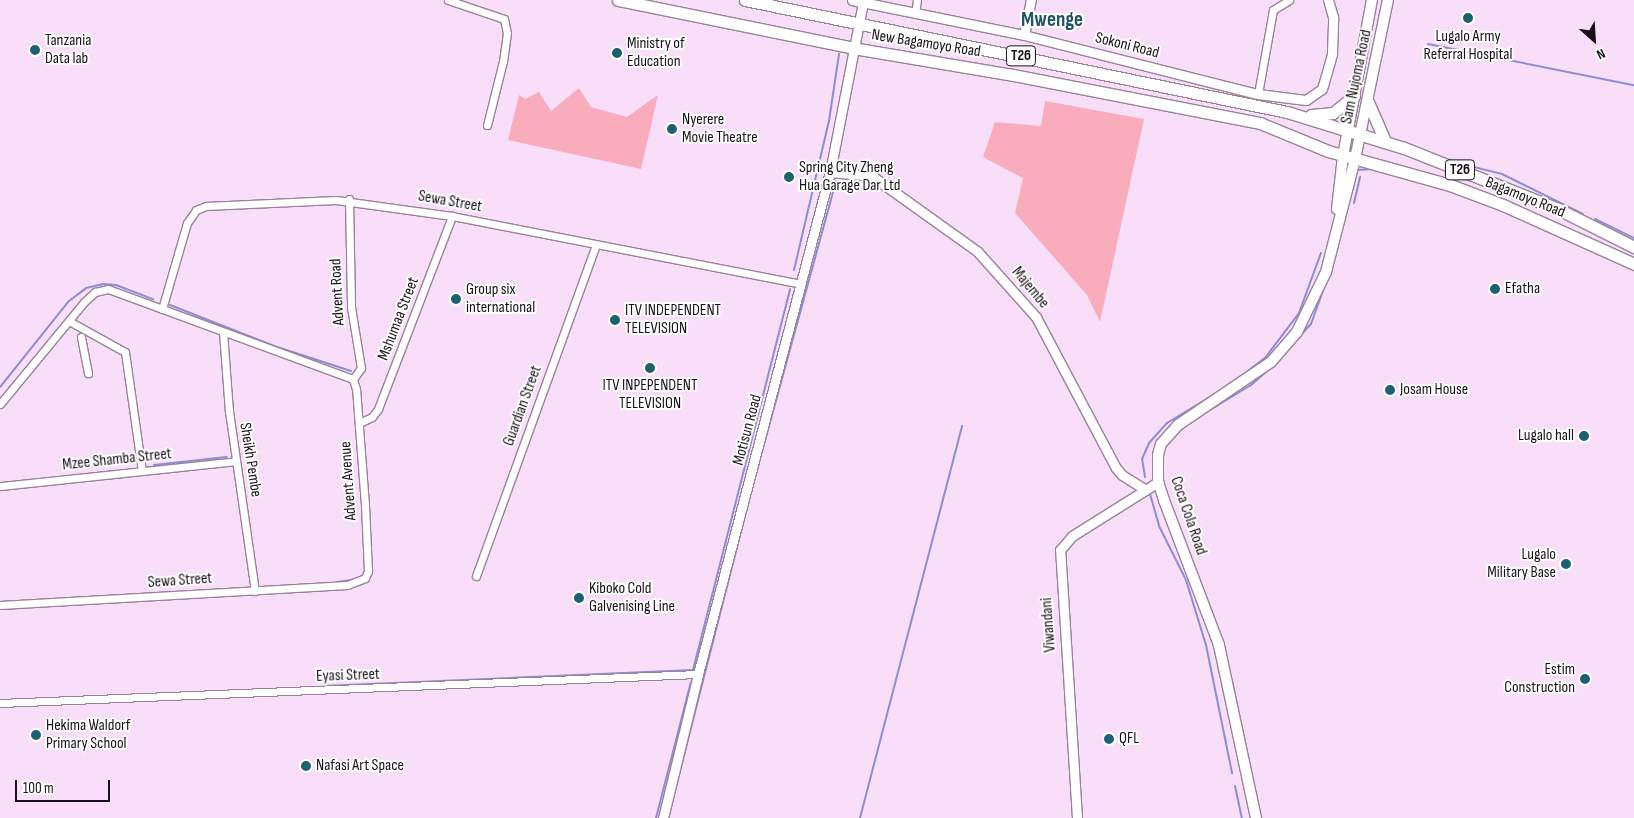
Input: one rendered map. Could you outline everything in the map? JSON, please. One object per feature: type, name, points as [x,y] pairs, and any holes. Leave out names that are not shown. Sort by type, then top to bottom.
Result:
[{"type":"highway","name":"New Bagamoyo Road","points":[[618,0],[853,48],[1013,75],[1260,123],[1343,156]]},
{"type":"highway","name":"New Bagamoyo Road","points":[[745,0],[1287,112]]},
{"type":"highway","points":[[1287,112],[1318,116],[1334,114],[1354,96]]},
{"type":"highway","points":[[1368,102],[1385,141]]},
{"type":"highway","name":"T26","points":[[1287,112],[1361,133]]},
{"type":"highway","name":"Bagamoyo Road","points":[[1361,133],[1558,209],[1634,247]]},
{"type":"highway","name":"Bagamoyo Road","points":[[1343,156],[1450,185],[1503,205],[1634,264]]},
{"type":"main road","name":"Sam Nujoma Road","points":[[1343,156],[1372,0]]},
{"type":"main road","name":"Sam Nujoma Road","points":[[1355,159],[1388,0]]},
{"type":"main road","name":"Coca Cola Road","points":[[1336,230],[1343,156]]},
{"type":"main road","name":"Coca Cola Road","points":[[1256,818],[1214,628],[1158,482],[1158,455],[1169,433],[1271,362],[1297,332],[1326,272],[1355,159]]},
{"type":"street","points":[[448,0],[504,19],[507,33],[487,125]]},
{"type":"street","name":"Sokoni Road","points":[[852,0],[1024,35],[1258,94],[1306,100],[1322,89],[1332,53],[1333,17],[1328,0]]},
{"type":"street","points":[[914,14],[917,0]]},
{"type":"street","points":[[1024,35],[1031,0]]},
{"type":"street","points":[[1258,94],[1273,10],[1289,0]]},
{"type":"street","name":"Motisun Road","points":[[663,818],[698,674],[830,172],[863,2]]},
{"type":"street","name":"Majembe","points":[[830,172],[872,176],[978,252],[1036,318],[1116,468],[1122,475],[1146,490]]},
{"type":"street","name":"Sewa Street","points":[[162,309],[187,223],[190,216],[201,208],[348,199],[452,216],[801,284]]},
{"type":"street","name":"Advent Road","points":[[348,199],[351,307],[361,368],[352,379]]},
{"type":"street","name":"Mshumaa Street","points":[[359,423],[372,417],[378,409],[452,216]]},
{"type":"street","name":"Guardian Street","points":[[476,576],[596,245]]},
{"type":"street","points":[[0,404],[89,297],[102,290],[114,290],[352,379]]},
{"type":"street","points":[[69,322],[125,352],[142,471]]},
{"type":"street","name":"Sheikh Pembe","points":[[223,332],[228,410],[255,591]]},
{"type":"street","points":[[81,337],[88,373]]},
{"type":"street","name":"Advent Avenue","points":[[352,379],[356,389],[359,423],[368,571],[361,580]]},
{"type":"street","name":"Mzee Shamba Street","points":[[0,486],[236,461]]},
{"type":"street","name":"Viwandani","points":[[1077,818],[1060,550],[1072,536],[1158,482]]},
{"type":"street","name":"Sewa Street","points":[[0,605],[255,591],[347,584],[361,580]]},
{"type":"street","name":"Eyasi Street","points":[[0,703],[698,674]]},
{"type":"shaded area","points":[[579,88],[591,107],[627,117],[658,95],[641,169],[508,140],[519,95],[525,99],[539,92],[551,111]]},
{"type":"shaded area","points":[[1045,101],[1144,119],[1100,322],[1087,295],[1015,213],[1023,178],[983,157],[995,122],[1041,126]]},
{"type":"waterway","points":[[1428,44],[1634,85]]},
{"type":"waterway","points":[[794,270],[829,121],[839,54]]},
{"type":"waterway","points":[[1454,162],[1502,174],[1583,214]]},
{"type":"waterway","points":[[1356,170],[1373,169]]},
{"type":"waterway","points":[[1354,203],[1360,177]]},
{"type":"waterway","points":[[668,818],[748,503],[836,181]]},
{"type":"waterway","points":[[1595,219],[1634,238]]},
{"type":"waterway","points":[[1333,264],[1337,249]]},
{"type":"waterway","points":[[1239,378],[1265,358],[1299,313],[1321,253]]},
{"type":"waterway","points":[[0,387],[69,301],[86,288],[103,284],[116,285],[153,299]]},
{"type":"waterway","points":[[1290,347],[1311,324],[1325,285]]},
{"type":"waterway","points":[[693,670],[790,289]]},
{"type":"waterway","points":[[170,305],[274,346],[351,371]]},
{"type":"waterway","points":[[1210,410],[1251,385],[1272,367]]},
{"type":"waterway","points":[[1145,477],[1142,459],[1149,443],[1167,423],[1212,396]]},
{"type":"waterway","points":[[860,818],[962,426]]},
{"type":"waterway","points":[[154,465],[227,457]]},
{"type":"waterway","points":[[1150,494],[1160,528],[1186,580],[1206,645],[1232,773]]},
{"type":"waterway","points":[[337,582],[352,580]]},
{"type":"waterway","points":[[1207,600],[1217,626]]},
{"type":"waterway","points":[[324,686],[693,670]]},
{"type":"waterway","points":[[1232,681],[1246,747]]},
{"type":"waterway","points":[[656,818],[691,682]]},
{"type":"waterway","points":[[1235,786],[1242,818]]},
{"type":"place","name":"Lugalo Army Referral Hospital","points":[[1468,18]]},
{"type":"place","name":"Tanzania Data lab","points":[[35,50]]},
{"type":"place","name":"Ministry of Education","points":[[617,53]]},
{"type":"place","name":"Nyerere Movie Theatre","points":[[672,129]]},
{"type":"place","name":"Spring City Zheng Hua Garage Dar Ltd","points":[[789,177]]},
{"type":"place","name":"Efatha","points":[[1495,289]]},
{"type":"place","name":"Group six international","points":[[456,299]]},
{"type":"place","name":"ITV INDEPENDENT TELEVISION","points":[[615,320]]},
{"type":"place","name":"ITV INPEPENDENT TELEVISION","points":[[650,368]]},
{"type":"place","name":"Josam House","points":[[1390,390]]},
{"type":"place","name":"Lugalo hall","points":[[1584,436]]},
{"type":"place","name":"Lugalo Military Base","points":[[1566,564]]},
{"type":"place","name":"Kiboko Cold Galvenising Line","points":[[579,598]]},
{"type":"place","name":"Estim Construction","points":[[1585,679]]},
{"type":"place","name":"Hekima Waldorf Primary School","points":[[36,735]]},
{"type":"place","name":"QFL","points":[[1109,739]]},
{"type":"place","name":"Nafasi Art Space","points":[[306,766]]},
{"type":"district","name":"Mwenge","points":[[1052,20]]}]
